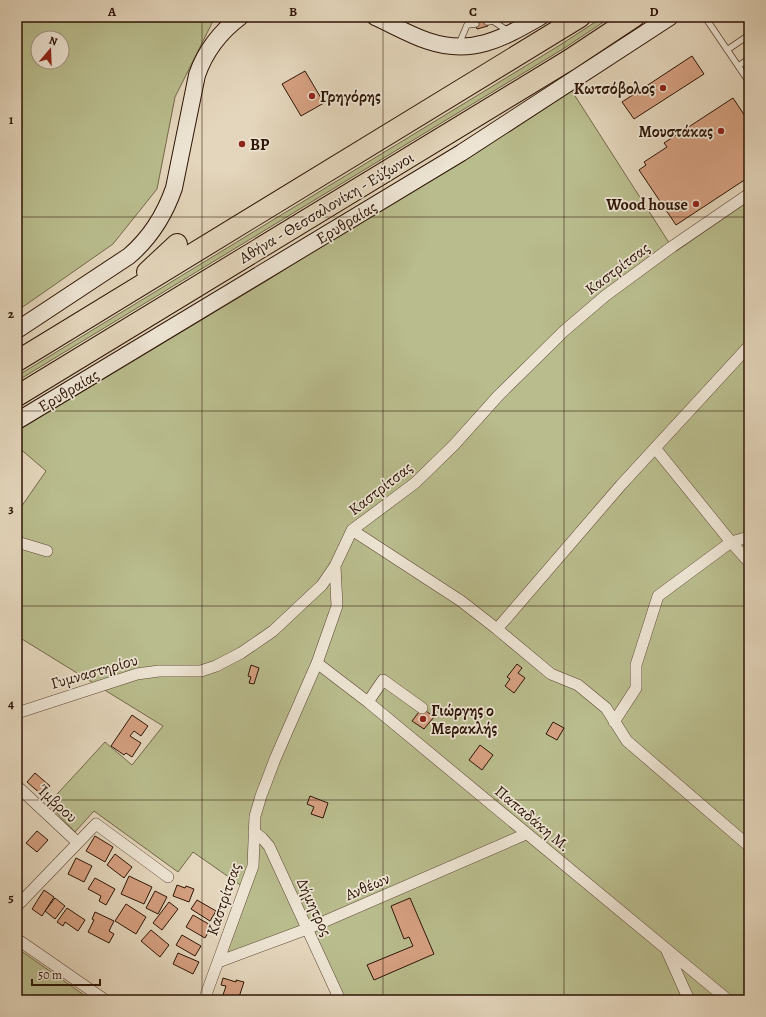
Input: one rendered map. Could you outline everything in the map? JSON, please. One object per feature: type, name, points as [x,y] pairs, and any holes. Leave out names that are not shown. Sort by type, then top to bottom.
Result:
[{"type":"highway","name":"Αθήνα - Θεσσαλονίκη - Εύζωνοι","points":[[17,361],[580,17]]},
{"type":"highway","name":"Αθήνα - Θεσσαλονίκη - Εύζωνοι","points":[[17,396],[569,60],[634,17]]},
{"type":"highway","points":[[491,56],[554,34]]},
{"type":"highway","points":[[118,300],[177,244]]},
{"type":"main road","points":[[17,330],[129,256],[137,250],[153,231],[167,206],[174,188],[197,75],[201,63],[224,30],[240,17]]},
{"type":"main road","points":[[375,17],[429,42],[459,46],[486,43],[512,33],[540,17]]},
{"type":"main road","name":"Ερυθραίας","points":[[17,421],[461,153],[670,17]]},
{"type":"street","name":"Καστρίτσας","points":[[204,1000],[253,866],[255,816],[261,796],[275,759],[317,663],[337,606],[335,566],[352,530],[415,483],[454,445],[498,396],[559,336],[605,296],[672,246],[749,194]]},
{"type":"street","points":[[497,629],[621,485],[749,346]]},
{"type":"street","points":[[655,448],[749,562]]},
{"type":"street","points":[[352,530],[460,601],[497,629],[551,674],[578,685],[606,708],[627,741],[749,846]]},
{"type":"street","points":[[614,722],[636,688],[636,665],[658,596],[731,542],[749,537]]},
{"type":"street","points":[[17,542],[47,551]]},
{"type":"street","name":"Γυμναστηρίου","points":[[17,712],[137,674],[201,671],[216,666],[240,653],[273,631],[322,585],[335,566]]},
{"type":"street","name":"Παπαδάκη Μ.","points":[[317,663],[368,702],[728,1000]]},
{"type":"street","points":[[368,702],[382,680],[422,708]]},
{"type":"street","name":"Ίμβρου","points":[[17,786],[77,842]]},
{"type":"street","points":[[17,906],[96,824],[168,877]]},
{"type":"street","name":"Δήμητρος","points":[[254,832],[269,846],[340,1000]]},
{"type":"street","name":"Ανθέων","points":[[218,962],[307,929],[526,834]]},
{"type":"street","points":[[17,939],[105,1000]]},
{"type":"street","points":[[666,948],[689,1000]]},
{"type":"lane","points":[[705,17],[749,82]]},
{"type":"lane","points":[[487,22],[493,21],[512,33]]},
{"type":"lane","points":[[459,46],[467,25],[476,24]]},
{"type":"lane","points":[[727,50],[748,37]]},
{"type":"lane","points":[[738,66],[749,60]]},
{"type":"green space","points":[[17,17],[215,17],[175,97],[157,189],[113,244],[17,311]]},
{"type":"green space","points":[[603,17],[611,17],[563,49],[17,381],[17,376],[560,45]]},
{"type":"green space","points":[[570,88],[675,252],[749,201],[749,1000],[337,1000],[306,929],[219,962],[246,889],[193,852],[178,872],[94,811],[75,832],[48,804],[105,742],[132,765],[163,726],[17,636],[17,513],[46,471],[17,446],[17,431],[268,280]]},
{"type":"green space","points":[[17,948],[84,995],[80,1000],[17,1000]]},
{"type":"building","points":[[485,17],[488,26],[477,29],[474,18]]},
{"type":"building","name":"Κωτσόβολος","points":[[692,56],[704,74],[634,119],[622,102]]},
{"type":"building","points":[[305,71],[324,103],[301,116],[282,84]]},
{"type":"building","points":[[733,98],[749,122],[749,177],[676,225],[639,170],[646,165],[644,162],[667,147],[664,143]]},
{"type":"building","points":[[517,664],[522,668],[518,673],[525,678],[514,693],[505,686],[510,679],[507,677]]},
{"type":"building","points":[[251,665],[259,668],[254,684],[249,683],[251,677],[248,676]]},
{"type":"building","name":"Γιώργης ο Μερακλής","points":[[422,708],[434,717],[424,729],[412,721]]},
{"type":"building","points":[[132,715],[148,726],[141,736],[134,731],[130,736],[141,743],[132,757],[126,753],[124,755],[111,746]]},
{"type":"building","points":[[553,722],[564,728],[557,740],[546,734]]},
{"type":"building","points":[[480,745],[493,755],[482,770],[469,760]]},
{"type":"building","points":[[35,773],[50,786],[42,795],[27,782]]},
{"type":"building","points":[[310,796],[328,803],[323,818],[311,814],[314,807],[307,804]]},
{"type":"building","points":[[37,831],[48,840],[37,852],[26,843]]},
{"type":"building","points":[[95,836],[113,847],[105,862],[86,851]]},
{"type":"building","points":[[115,854],[132,867],[124,878],[107,865]]},
{"type":"building","points":[[76,858],[92,866],[84,882],[68,874]]},
{"type":"building","points":[[129,876],[152,887],[144,904],[121,894]]},
{"type":"building","points":[[95,878],[115,889],[106,905],[99,901],[101,896],[88,889]]},
{"type":"building","points":[[177,885],[194,889],[189,902],[173,896]]},
{"type":"building","points":[[44,890],[54,897],[42,916],[32,909]]},
{"type":"building","points":[[155,891],[167,897],[158,914],[146,908]]},
{"type":"building","points":[[55,898],[65,906],[55,919],[45,911]]},
{"type":"building","points":[[410,898],[434,954],[374,980],[367,965],[413,946],[409,937],[404,939],[391,906]]},
{"type":"building","points":[[197,900],[216,911],[210,921],[191,909]]},
{"type":"building","points":[[169,902],[178,909],[162,930],[153,923]]},
{"type":"building","points":[[126,904],[146,917],[136,934],[115,921]]},
{"type":"building","points":[[67,908],[85,920],[78,931],[65,922],[63,926],[57,922]]},
{"type":"building","points":[[95,912],[114,921],[109,931],[114,934],[109,943],[88,932],[94,920],[92,919]]},
{"type":"building","points":[[193,915],[212,926],[205,938],[186,927]]},
{"type":"building","points":[[151,930],[169,945],[160,957],[141,941]]},
{"type":"building","points":[[182,935],[201,946],[195,956],[176,945]]},
{"type":"building","points":[[178,953],[199,962],[193,974],[173,964]]},
{"type":"building","points":[[223,978],[236,982],[236,980],[244,982],[238,1000],[228,1000],[222,998],[226,986],[221,985]]},
{"type":"place","name":"Κωτσόβολος","points":[[663,88]]},
{"type":"place","name":"Γρηγόρης","points":[[312,96]]},
{"type":"place","name":"Μουστάκας","points":[[721,131]]},
{"type":"place","name":"BP","points":[[242,144]]},
{"type":"place","name":"Wood house","points":[[696,204]]},
{"type":"place","name":"Γιώργης ο Μερακλής","points":[[423,719]]}]
